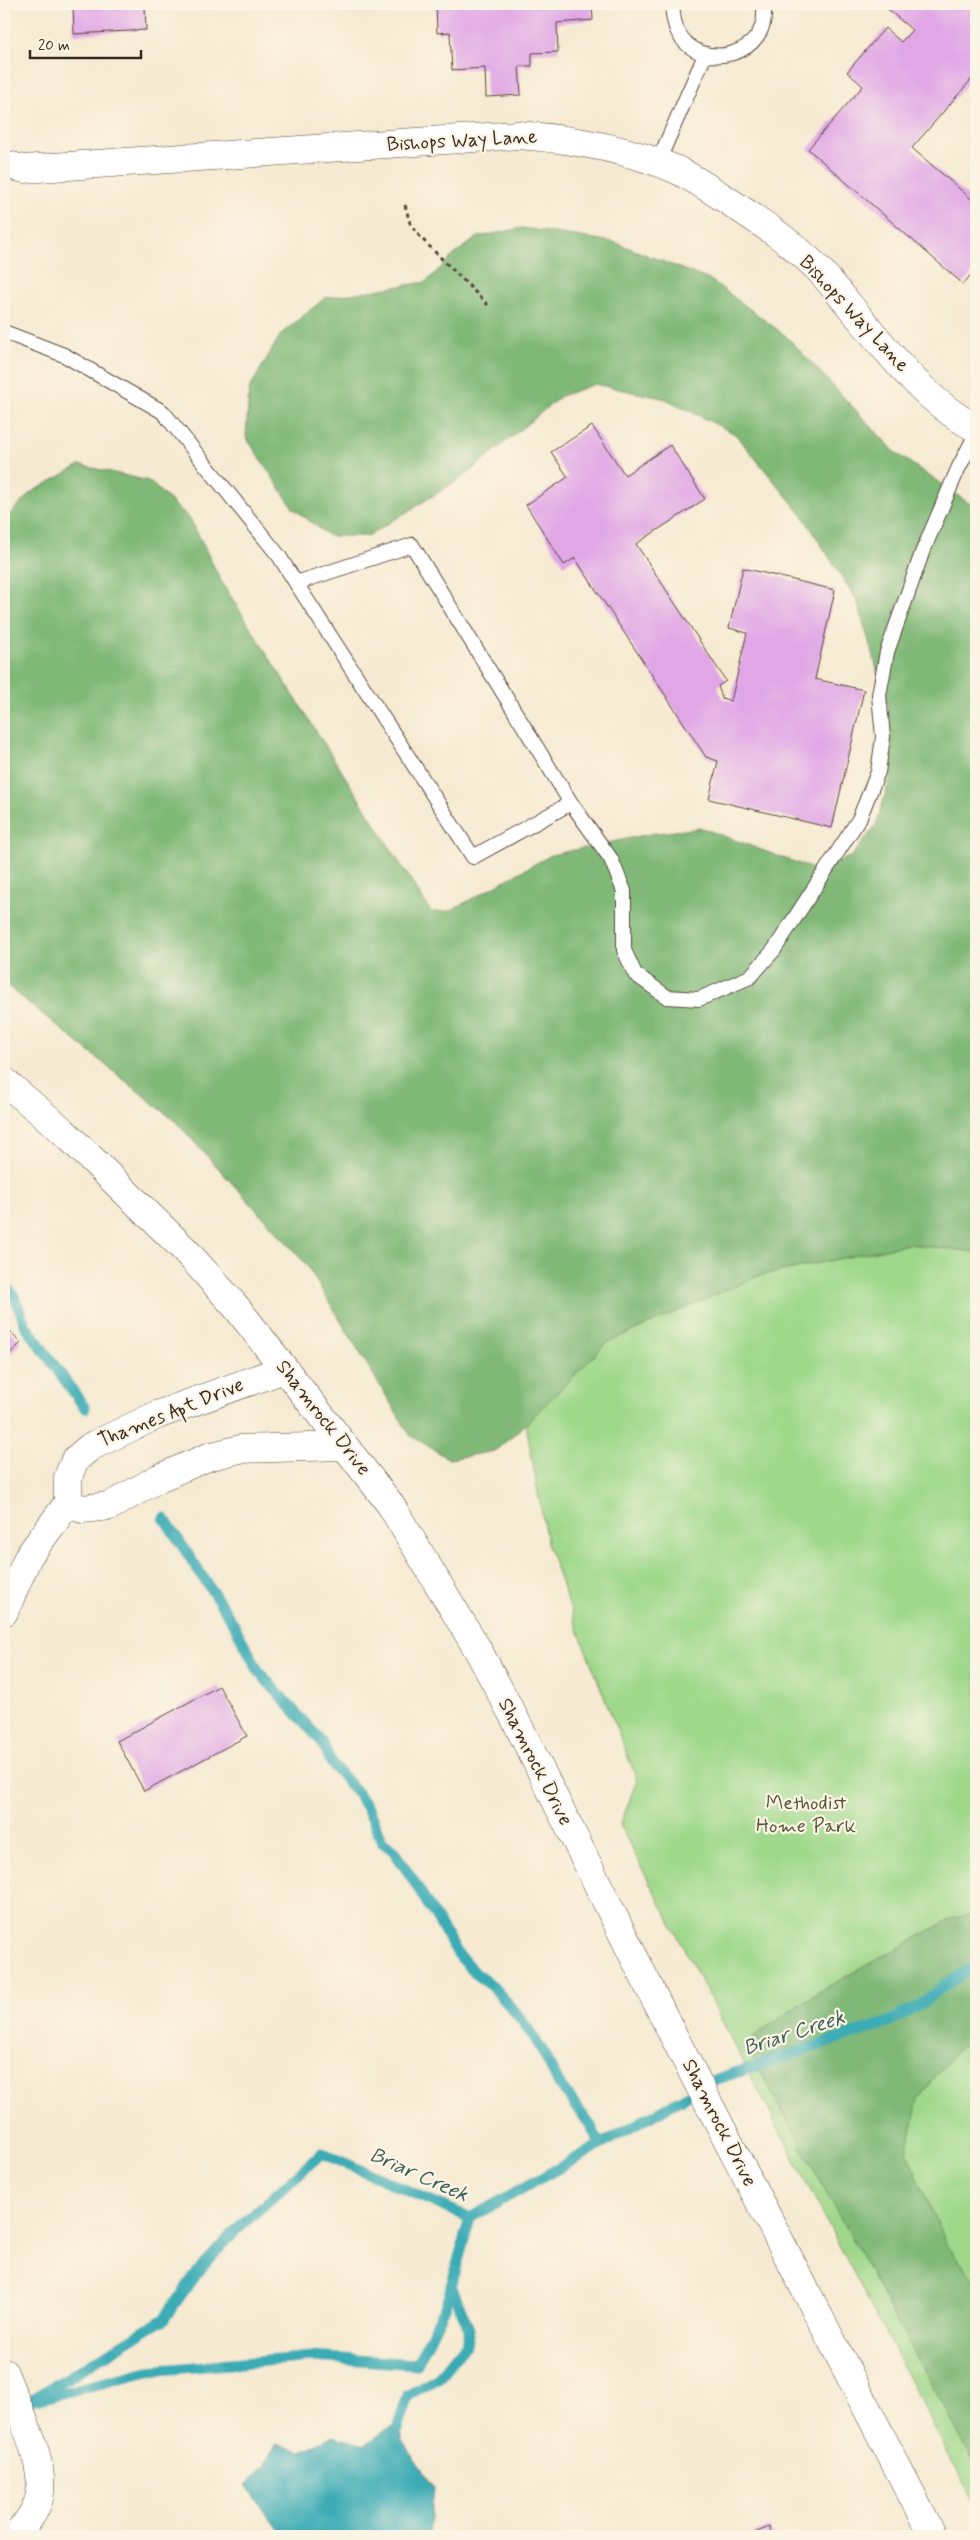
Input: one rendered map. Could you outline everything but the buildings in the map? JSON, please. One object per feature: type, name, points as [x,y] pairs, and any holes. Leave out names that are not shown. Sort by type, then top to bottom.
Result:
[{"type":"street","name":"Bishops Way Lane","points":[[14,166],[518,135],[566,138],[631,154],[677,171],[776,233],[820,272],[927,393],[963,422],[976,428]]},
{"type":"street","name":"Shamrock Drive","points":[[4,1081],[64,1131],[170,1235],[237,1308],[390,1504],[478,1650],[671,2031],[933,2536]]},
{"type":"street","name":"Thames Apt Drive","points":[[68,1503],[68,1477],[75,1460],[90,1446],[156,1415],[284,1369]]},
{"type":"street","points":[[4,1612],[28,1557],[68,1503],[82,1509],[110,1506],[159,1478],[208,1457],[240,1449],[344,1446]]},
{"type":"street","points":[[4,2373],[36,2458],[40,2486],[36,2506],[16,2536]]},
{"type":"lane","points":[[673,4],[674,22],[680,37],[691,48],[705,55],[719,57],[734,54],[746,47],[756,37],[762,24],[763,4]]},
{"type":"lane","points":[[657,164],[705,55]]},
{"type":"lane","points":[[4,332],[64,356],[163,412],[279,556],[473,857],[570,803]]},
{"type":"lane","points":[[296,583],[412,545],[570,803],[611,859],[624,891],[624,950],[634,974],[667,997],[699,999],[750,977],[774,950],[859,819],[878,772],[883,737],[879,695],[887,652],[922,552],[958,469],[976,434]]},
{"type":"path","points":[[405,205],[410,223],[420,237],[490,307]]},
{"type":"green space","points":[[522,228],[614,242],[712,281],[786,336],[896,453],[976,508],[976,1252],[908,1244],[758,1276],[608,1342],[526,1424],[495,1451],[449,1459],[410,1435],[306,1264],[175,1121],[4,983],[4,521],[30,493],[80,465],[149,481],[191,520],[221,581],[431,912],[450,911],[551,855],[649,834],[702,828],[816,870],[852,856],[876,825],[891,776],[888,707],[857,601],[803,516],[735,434],[666,399],[595,384],[561,396],[463,477],[368,536],[329,536],[293,508],[246,437],[249,389],[281,334],[325,298],[426,282],[456,253],[478,237]]},
{"type":"green space","name":"Methodist Home Park","points":[[908,1244],[976,1252],[976,2507],[620,1826],[637,1780],[578,1630],[547,1543],[526,1424],[608,1342],[758,1276]]},
{"type":"green space","points":[[976,1914],[976,2039],[960,2047],[918,2099],[907,2153],[947,2245],[976,2282],[976,2466],[750,2052],[754,2036],[818,1992],[952,1918]]},
{"type":"water","points":[[399,2421],[403,2442],[434,2488],[429,2536],[284,2536],[246,2485],[266,2464],[276,2444],[302,2451],[334,2436],[365,2445]]},
{"type":"waterway","points":[[4,1284],[14,1296],[26,1326],[85,1408]]},
{"type":"waterway","points":[[164,1518],[233,1623],[259,1672],[322,1742],[332,1764],[358,1794],[370,1813],[382,1842],[393,1850],[458,1954],[475,1973],[493,1987],[521,2019],[541,2048],[558,2082],[591,2126],[600,2145]]},
{"type":"waterway","name":"Briar Creek","points":[[470,2218],[717,2079],[886,2023],[920,2005],[945,1985],[976,1966]]},
{"type":"waterway","name":"Briar Creek","points":[[4,2411],[28,2402],[164,2319],[195,2275],[234,2232],[322,2153],[470,2218]]},
{"type":"waterway","points":[[39,2399],[148,2371],[312,2357],[417,2364],[446,2305],[470,2218]]},
{"type":"waterway","points":[[395,2435],[408,2395],[437,2379],[466,2344],[469,2329],[451,2285]]}]
